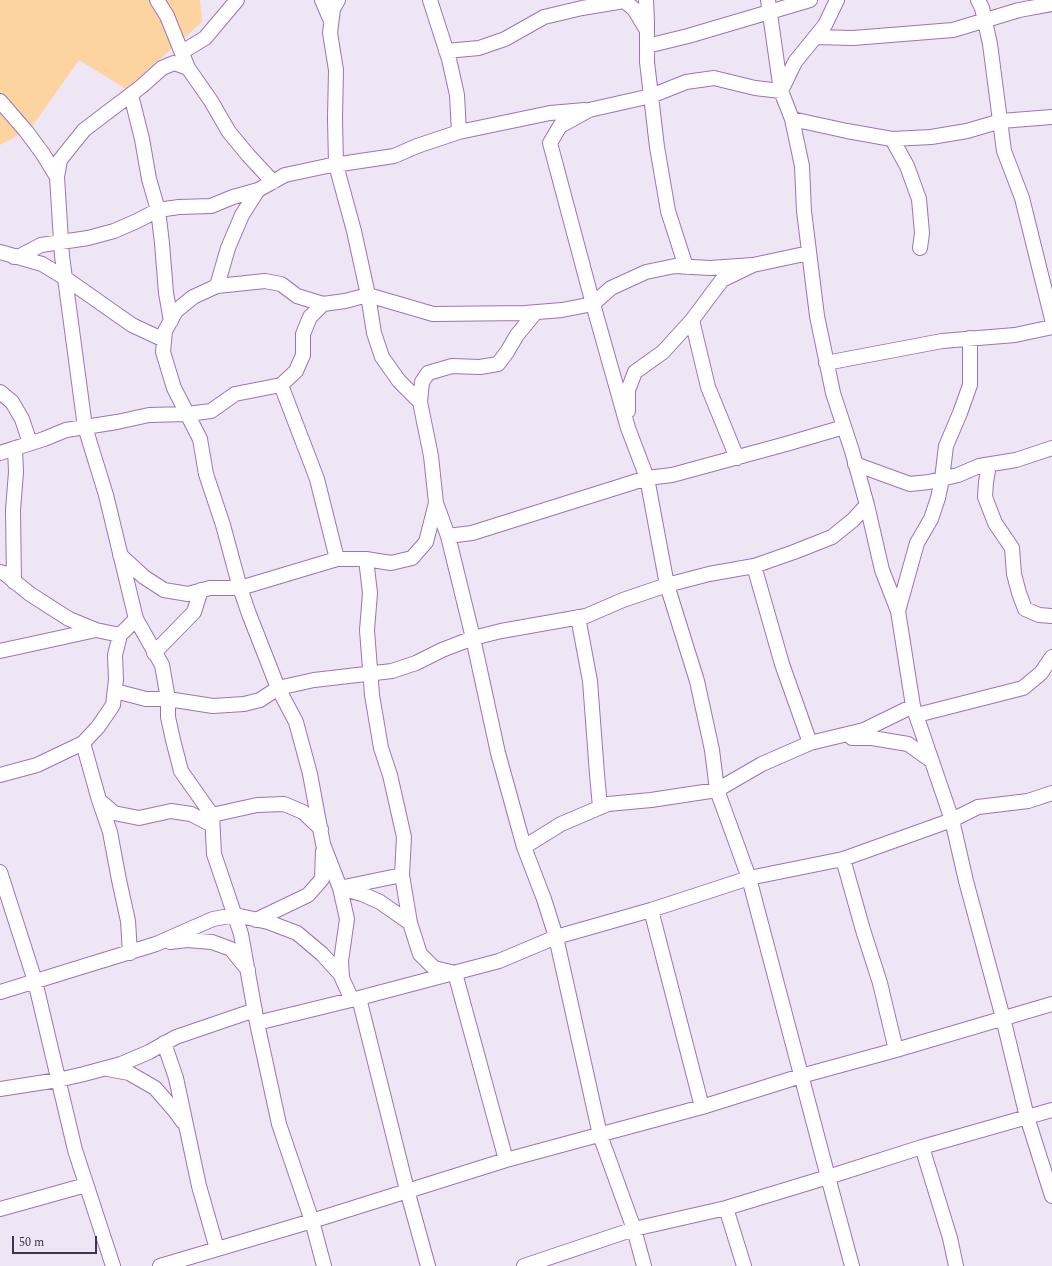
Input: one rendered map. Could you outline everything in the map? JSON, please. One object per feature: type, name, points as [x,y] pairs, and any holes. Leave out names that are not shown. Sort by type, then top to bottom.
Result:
[{"type":"street","points":[[157,0],[167,16],[188,68],[229,132],[273,182]]},
{"type":"street","points":[[182,52],[205,38],[237,0]]},
{"type":"street","points":[[322,0],[332,21]]},
{"type":"street","points":[[338,0],[333,9],[330,33],[336,70],[336,164],[354,231],[368,295],[374,333],[382,357],[399,381],[420,402]]},
{"type":"street","points":[[430,0],[446,51],[457,95],[459,132]]},
{"type":"street","points":[[446,51],[479,48],[505,39],[544,17],[624,0],[634,9],[647,31]]},
{"type":"street","points":[[647,46],[688,36],[769,6],[810,0]]},
{"type":"street","points":[[781,91],[795,62],[825,25],[837,0]]},
{"type":"street","points":[[978,0],[985,21],[990,44],[1004,151],[1022,198],[1052,319]]},
{"type":"street","points":[[1038,0],[1052,2]]},
{"type":"street","points":[[647,1],[647,62],[657,148],[668,211],[686,267]]},
{"type":"street","points":[[815,37],[853,38],[953,30],[1019,10],[1052,2]]},
{"type":"street","points":[[769,6],[781,91],[792,118],[802,166],[804,210],[817,316],[833,393],[867,505],[882,570],[898,611],[915,711],[952,820],[966,881],[1003,1018],[1027,1117],[1052,1196]]},
{"type":"street","points":[[188,68],[174,63],[162,68],[131,95],[84,130],[60,160],[57,178],[65,278],[85,427],[106,495],[136,618],[162,665],[168,699],[170,725],[181,771],[212,820],[214,854],[241,934],[256,1017],[279,1124],[312,1221],[324,1266]]},
{"type":"street","points":[[0,258],[18,257],[41,245],[88,238],[114,231],[158,210],[179,207],[211,206],[233,197],[258,190],[285,175],[336,164],[394,156],[416,146],[459,132],[550,113],[589,110],[651,96],[686,82],[714,78],[755,88],[781,91]]},
{"type":"street","points":[[131,95],[149,179],[158,210],[166,293],[171,321]]},
{"type":"street","points":[[0,101],[26,131],[57,178]]},
{"type":"street","points":[[589,110],[560,126],[550,143],[628,428],[647,478],[667,585],[697,680],[712,750],[717,790],[750,878],[852,1266]]},
{"type":"street","points":[[792,118],[847,131],[892,139],[931,137],[967,131],[1001,121],[1052,117]]},
{"type":"street","points":[[892,139],[907,166],[918,199],[922,233],[920,248]]},
{"type":"street","points":[[217,286],[228,248],[242,215],[258,190]]},
{"type":"street","points":[[0,252],[42,264],[65,278],[132,325],[164,340]]},
{"type":"street","points":[[428,1266],[356,999],[342,978],[340,961],[347,920],[340,888],[324,844],[310,774],[296,722],[278,688],[240,588],[223,525],[206,474],[200,440],[174,388],[163,352],[165,331],[176,311],[193,297],[217,286],[265,280],[281,284],[298,296],[324,304],[345,301],[368,295],[433,314],[535,312],[562,310],[593,304],[611,288],[646,272],[675,266],[710,268],[753,265],[809,253]]},
{"type":"street","points":[[628,428],[628,390],[635,372],[663,352],[692,320],[722,280],[753,265]]},
{"type":"street","points":[[0,453],[66,430],[149,415],[186,414],[211,411],[235,394],[281,385],[296,371],[303,355],[303,334],[310,317],[324,304]]},
{"type":"street","points":[[535,312],[517,335],[498,364],[480,367],[452,366],[428,373],[422,382],[420,402],[431,456],[436,503],[448,536],[473,638],[498,753],[524,847],[544,899],[556,937],[600,1135],[634,1229],[644,1266]]},
{"type":"street","points":[[692,320],[708,387],[737,458]]},
{"type":"street","points":[[826,363],[942,341],[1015,334],[1052,327]]},
{"type":"street","points":[[898,611],[917,543],[931,519],[938,498],[946,446],[970,385],[970,338]]},
{"type":"street","points":[[281,385],[317,479],[337,559]]},
{"type":"street","points":[[0,392],[12,402],[22,419],[30,443]]},
{"type":"street","points":[[448,536],[472,533],[647,478],[672,475],[844,427]]},
{"type":"street","points":[[14,582],[13,510],[16,448]]},
{"type":"street","points":[[855,464],[910,484],[929,482],[958,475],[979,466],[1016,460],[1052,448]]},
{"type":"street","points":[[989,464],[985,497],[995,523],[1012,548],[1014,574],[1025,609],[1039,615],[1052,616]]},
{"type":"street","points":[[120,555],[144,577],[164,590],[188,594],[210,588],[240,588],[337,559],[366,559],[392,563],[412,558],[426,542],[436,503]]},
{"type":"street","points":[[115,691],[146,699],[168,699],[212,706],[244,704],[260,700],[278,688],[314,680],[392,671],[416,663],[442,650],[473,638],[501,631],[586,616],[623,600],[667,585],[709,574],[754,566],[832,537],[853,520],[867,505]]},
{"type":"street","points":[[366,559],[370,593],[367,630],[372,695],[381,748],[390,775],[404,837],[402,875],[410,923],[420,954],[434,968],[455,973]]},
{"type":"street","points":[[754,566],[782,664],[810,743]]},
{"type":"street","points":[[0,572],[30,594],[70,619],[96,630],[120,636]]},
{"type":"street","points":[[154,653],[194,612],[200,590]]},
{"type":"street","points":[[578,617],[590,681],[600,807]]},
{"type":"street","points":[[0,775],[38,765],[83,743],[98,727],[113,705],[116,680],[115,655],[120,636],[136,618]]},
{"type":"street","points":[[0,650],[96,630]]},
{"type":"street","points":[[524,847],[561,824],[608,804],[651,800],[717,790],[762,764],[810,743],[864,730],[915,711],[1023,688],[1041,673],[1052,657]]},
{"type":"street","points":[[836,737],[872,738],[908,744],[932,761]]},
{"type":"street","points":[[83,743],[99,800],[110,832],[128,921],[130,953]]},
{"type":"street","points":[[0,1089],[58,1080],[106,1068],[128,1061],[176,1037],[256,1017],[356,999],[499,961],[556,937],[651,910],[750,878],[843,859],[952,820],[978,807],[1028,802],[1052,793]]},
{"type":"street","points":[[99,800],[114,813],[139,818],[171,811],[192,814],[212,820],[257,805],[284,804],[303,812],[321,829]]},
{"type":"street","points":[[256,920],[308,895],[322,879],[324,844]]},
{"type":"street","points":[[843,859],[880,983],[896,1050]]},
{"type":"street","points":[[0,872],[3,891],[35,981],[75,1150],[113,1266]]},
{"type":"street","points":[[340,888],[402,875]]},
{"type":"street","points":[[340,888],[362,894],[380,902],[410,923]]},
{"type":"street","points":[[651,910],[702,1107]]},
{"type":"street","points":[[0,992],[130,953],[156,944],[213,919],[235,915],[268,922],[297,934],[322,954],[342,975]]},
{"type":"street","points":[[156,944],[187,940],[212,942],[231,949],[249,972]]},
{"type":"street","points":[[455,973],[506,1160]]},
{"type":"street","points":[[160,1266],[312,1221],[506,1160],[702,1107],[801,1076],[896,1050],[1052,1004]]},
{"type":"street","points":[[164,1043],[176,1078],[198,1186],[217,1249]]},
{"type":"street","points":[[106,1068],[129,1072],[155,1088],[175,1111],[187,1128]]},
{"type":"street","points":[[532,1265],[634,1229],[726,1208],[922,1147],[1052,1110]]},
{"type":"street","points":[[922,1147],[950,1238],[956,1266]]},
{"type":"street","points":[[0,1209],[86,1185]]},
{"type":"street","points":[[726,1208],[744,1266]]},
{"type":"shaded area","points":[[0,0],[200,0],[202,22],[126,89],[79,60],[31,128],[0,145]]}]
